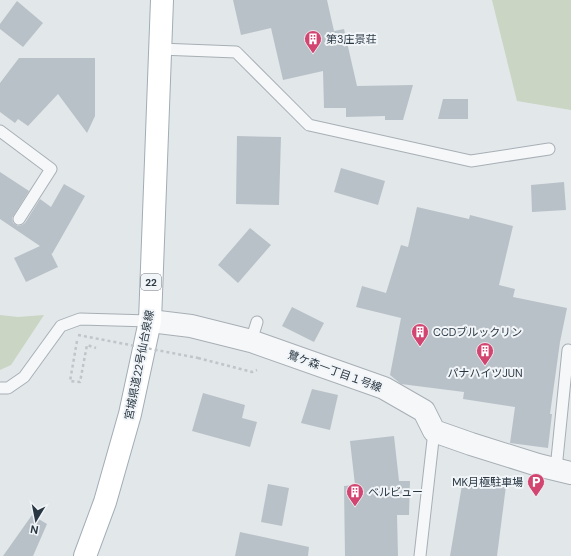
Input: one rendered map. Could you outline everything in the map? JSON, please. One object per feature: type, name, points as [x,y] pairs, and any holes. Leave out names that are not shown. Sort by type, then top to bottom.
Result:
[{"type":"main road","name":"宮城県道22号仙台泉線","points":[[85,556],[105,502],[130,414],[150,321],[162,0]]},
{"type":"street","name":"鷺ケ森一丁目１号線","points":[[150,321],[254,332],[384,388],[424,411],[434,431]]},
{"type":"street","points":[[434,431],[538,465],[563,471]]},
{"type":"lane","points":[[160,49],[236,52],[309,125],[471,161],[549,149]]},
{"type":"lane","points":[[0,131],[51,169],[18,219]]},
{"type":"lane","points":[[0,388],[8,388],[24,377],[61,326],[80,319],[150,321]]},
{"type":"lane","points":[[563,471],[568,350]]},
{"type":"lane","points":[[420,556],[434,431]]},
{"type":"path","points":[[96,348],[87,345],[80,382],[70,381],[78,334],[198,358],[252,372]]},
{"type":"green space","points":[[492,0],[571,0],[571,110],[517,101]]},
{"type":"green space","points":[[0,315],[18,317],[44,315],[11,365],[0,370]]},
{"type":"building","points":[[233,0],[327,0],[334,31],[344,29],[357,86],[413,85],[403,120],[385,120],[385,116],[346,117],[346,108],[324,108],[323,71],[283,80],[271,28],[241,35]]},
{"type":"building","points":[[17,1],[43,23],[23,47],[0,29],[0,24]]},
{"type":"building","points":[[19,58],[95,58],[95,116],[87,133],[58,94],[28,126],[18,119],[15,123],[0,112],[0,83]]},
{"type":"building","points":[[443,99],[468,99],[468,119],[438,119]]},
{"type":"building","points":[[237,136],[281,137],[279,205],[236,204]]},
{"type":"building","points":[[341,168],[385,181],[378,205],[334,192]]},
{"type":"building","points":[[0,172],[29,191],[12,218],[13,223],[18,226],[25,223],[40,199],[51,207],[64,184],[85,196],[52,254],[51,253],[58,267],[26,282],[14,258],[40,246],[0,219]]},
{"type":"building","points":[[564,182],[566,210],[532,212],[531,185]]},
{"type":"building","points":[[417,207],[469,219],[470,215],[513,226],[499,285],[515,289],[513,297],[567,308],[560,342],[550,414],[552,414],[548,448],[510,443],[515,407],[463,399],[464,392],[401,384],[390,375],[401,318],[356,307],[362,286],[386,293],[401,245],[408,247]]},
{"type":"building","points":[[250,228],[271,245],[238,283],[218,265]]},
{"type":"building","points":[[292,307],[324,323],[314,342],[282,326]]},
{"type":"building","points":[[312,389],[338,395],[330,430],[301,423]]},
{"type":"building","points":[[203,393],[245,405],[242,418],[257,422],[250,447],[192,431]]},
{"type":"building","points":[[394,436],[399,481],[410,481],[409,515],[397,515],[398,556],[345,556],[344,486],[355,485],[350,441]]},
{"type":"building","points":[[463,479],[506,486],[497,556],[450,556]]},
{"type":"building","points":[[268,484],[289,488],[282,526],[261,522]]},
{"type":"building","points":[[32,515],[47,524],[33,556],[3,556]]},
{"type":"building","points":[[240,532],[309,547],[308,556],[235,556]]},
{"type":"place","name":"第3庄景荘","points":[[313,54]]},
{"type":"place","name":"CCDブルックリン","points":[[420,347]]},
{"type":"place","name":"パナハイツJUN","points":[[485,366]]},
{"type":"place","name":"MK月極駐車場","points":[[536,497]]},
{"type":"place","name":"ベルビュー","points":[[355,507]]}]
